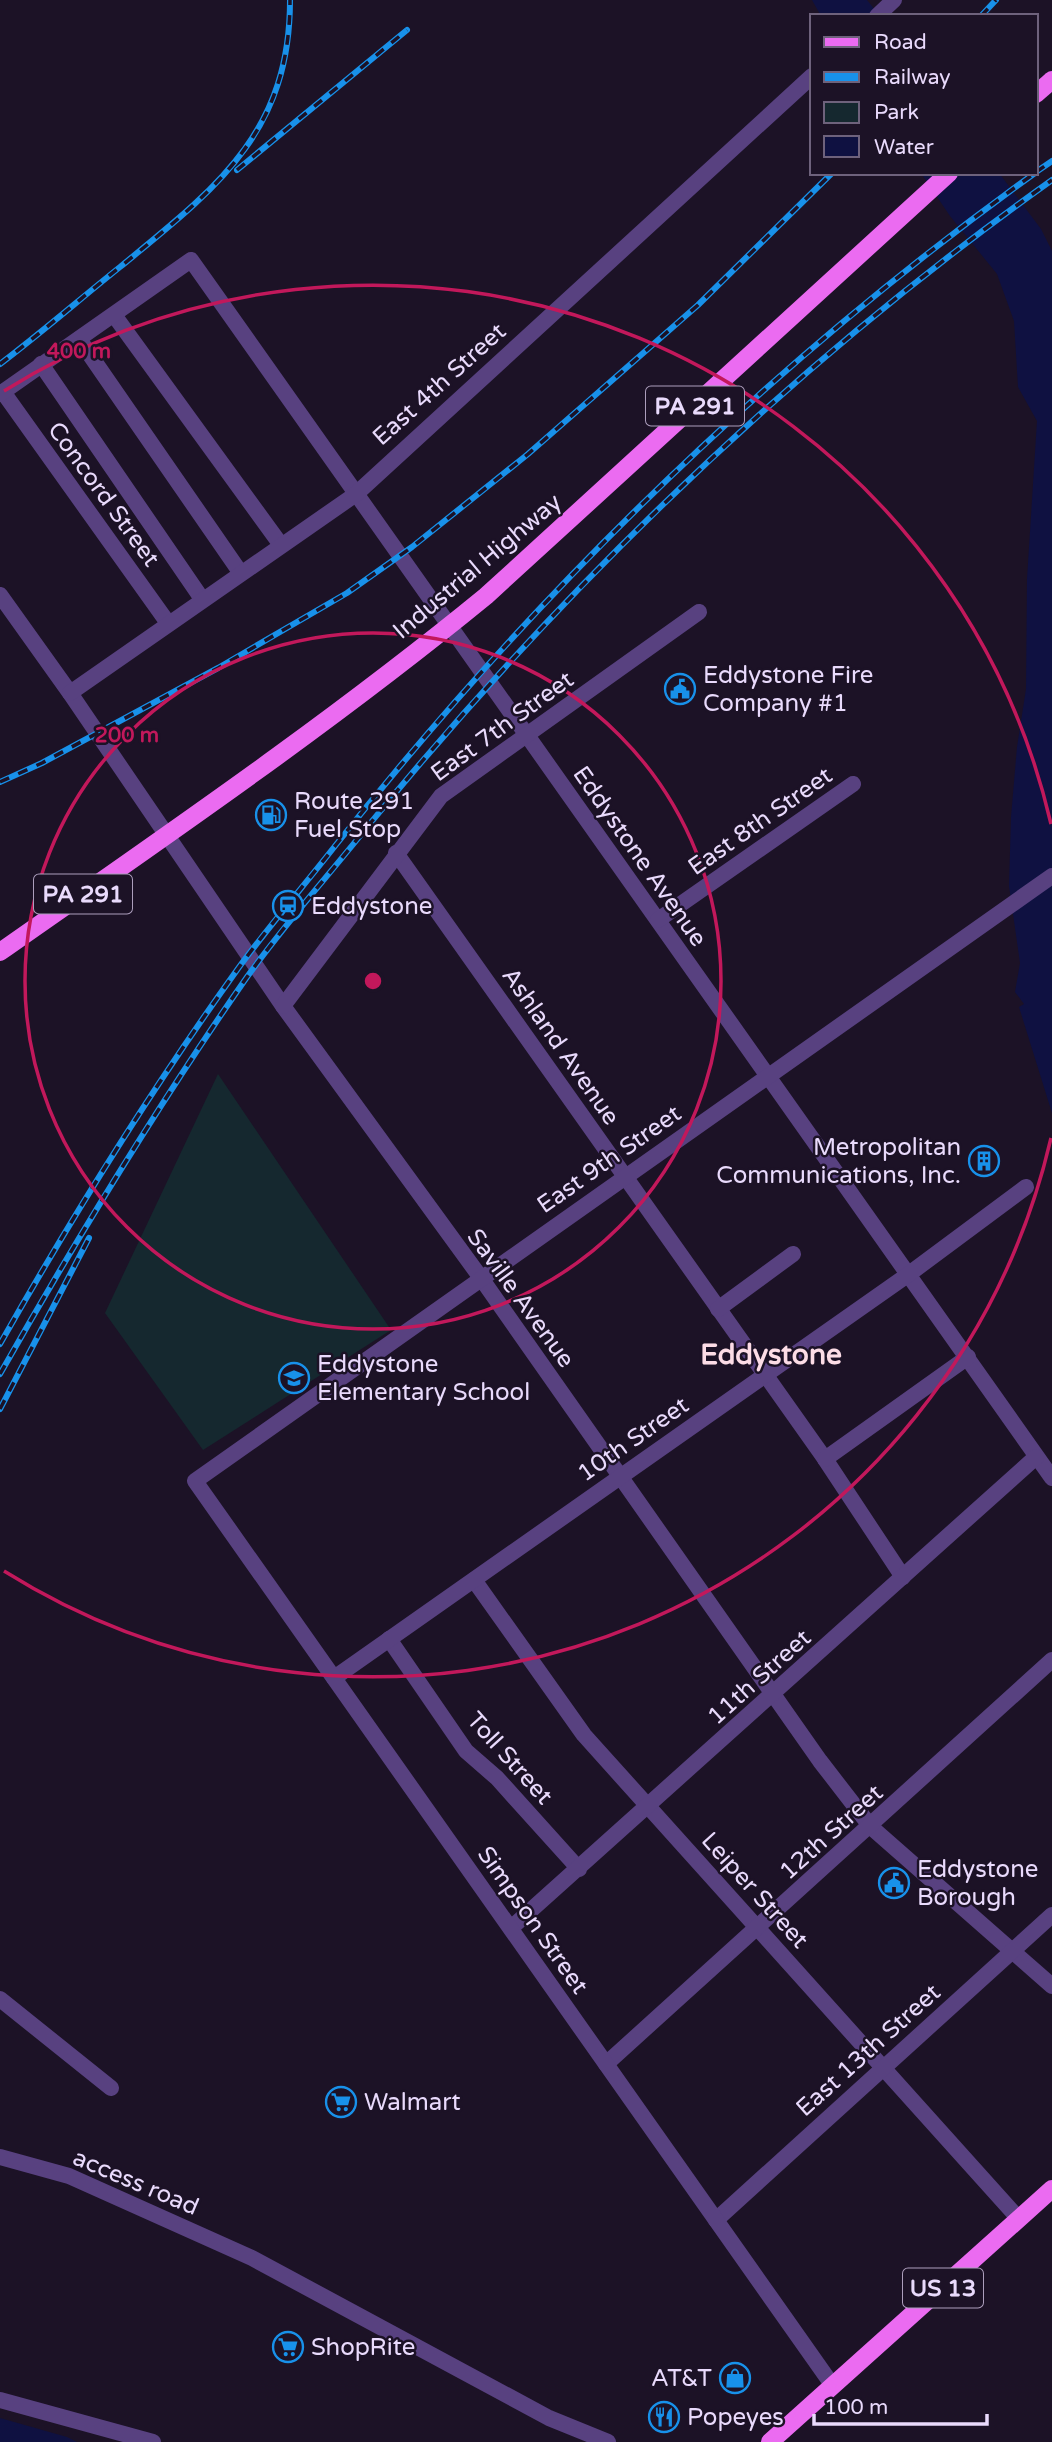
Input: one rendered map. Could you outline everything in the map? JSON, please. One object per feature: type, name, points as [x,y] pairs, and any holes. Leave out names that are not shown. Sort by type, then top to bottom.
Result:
[{"type":"main road","points":[[1038,92],[1052,80]]},
{"type":"main road","name":"Industrial Highway","points":[[0,952],[165,836],[434,639],[947,175]]},
{"type":"main road","name":"US 13","points":[[770,2442],[1052,2189]]},
{"type":"street","points":[[879,14],[894,0]]},
{"type":"street","name":"East 4th Street","points":[[71,693],[240,572],[356,494],[810,78]]},
{"type":"street","name":"Eddystone Avenue","points":[[114,315],[191,260],[1052,1478]]},
{"type":"street","points":[[1,393],[114,315],[281,545]]},
{"type":"street","points":[[79,340],[240,572]]},
{"type":"street","points":[[41,364],[202,599]]},
{"type":"street","name":"Concord Street","points":[[1,393],[168,623]]},
{"type":"street","name":"Saville Avenue","points":[[0,595],[71,693],[165,836],[283,1006],[481,1278],[774,1694],[872,1827],[1052,1986]]},
{"type":"street","name":"East 7th Street","points":[[283,1006],[440,796],[527,737],[699,612]]},
{"type":"street","name":"East 8th Street","points":[[658,920],[853,784]]},
{"type":"street","name":"Ashland Avenue","points":[[396,853],[825,1459],[903,1577]]},
{"type":"street","name":"East 9th Street","points":[[195,1481],[1052,876]]},
{"type":"street","name":"10th Street","points":[[334,1678],[909,1274],[1026,1187]]},
{"type":"street","points":[[718,1309],[793,1254]]},
{"type":"street","points":[[825,1459],[968,1357]]},
{"type":"street","name":"11th Street","points":[[511,1928],[1036,1457]]},
{"type":"street","name":"Simpson Street","points":[[195,1481],[833,2386]]},
{"type":"street","name":"Leiper Street","points":[[474,1580],[584,1735],[1019,2219]]},
{"type":"street","name":"Toll Street","points":[[389,1639],[466,1751],[497,1778],[579,1869]]},
{"type":"street","name":"12th Street","points":[[606,2064],[872,1827],[1052,1660]]},
{"type":"street","name":"East 13th Street","points":[[716,2220],[1052,1915]]},
{"type":"street","points":[[0,1999],[111,2088]]},
{"type":"street","name":"access road","points":[[0,2157],[69,2176],[252,2258],[549,2418]]},
{"type":"street","points":[[0,2400],[153,2442]]},
{"type":"street","points":[[549,2418],[579,2442]]},
{"type":"street","points":[[549,2418],[608,2442]]},
{"type":"green space","points":[[218,1074],[391,1330],[203,1450],[105,1313]]},
{"type":"water","points":[[812,0],[867,0],[878,14],[820,14]]},
{"type":"water","points":[[922,175],[1000,175],[1041,229],[1052,251],[1052,1113],[1019,1007],[1024,1004],[1015,992],[1020,963],[1009,886],[1017,747],[1026,689],[1027,579],[1037,421],[1018,387],[1014,321],[997,274],[950,216]]},
{"type":"water","points":[[0,2418],[67,2437],[77,2442],[0,2442]]},
{"type":"railway","points":[[0,364],[155,239],[216,184],[241,154],[261,123],[277,87],[287,47],[290,0]]},
{"type":"railway","points":[[983,14],[996,0]]},
{"type":"railway","points":[[237,170],[407,30]]},
{"type":"railway","points":[[1038,171],[1052,161]]},
{"type":"railway","points":[[0,782],[42,763],[218,668],[347,593],[412,547],[528,454],[698,305],[830,175]]},
{"type":"railway","points":[[0,1344],[114,1154],[237,970],[412,752],[492,660],[662,485],[751,402],[843,322],[937,246],[1032,175]]},
{"type":"railway","points":[[0,1374],[119,1173],[247,977],[444,736],[604,563],[776,400],[957,250],[1052,180]]},
{"type":"railway","points":[[0,1409],[89,1238]]},
{"type":"place","name":"Eddystone Fire Company #1","points":[[680,689]]},
{"type":"place","name":"Route 291 Fuel Stop","points":[[271,815]]},
{"type":"place","name":"Eddystone","points":[[288,906]]},
{"type":"place","name":"Metropolitan Communications, Inc.","points":[[984,1161]]},
{"type":"place","name":"Eddystone Elementary School","points":[[294,1378]]},
{"type":"place","name":"Eddystone Borough","points":[[894,1883]]},
{"type":"place","name":"Walmart","points":[[341,2102]]},
{"type":"place","name":"ShopRite","points":[[288,2347]]},
{"type":"place","name":"AT&T","points":[[735,2378]]},
{"type":"place","name":"Popeyes","points":[[664,2417]]},
{"type":"district","name":"Eddystone","points":[[771,1354]]}]
